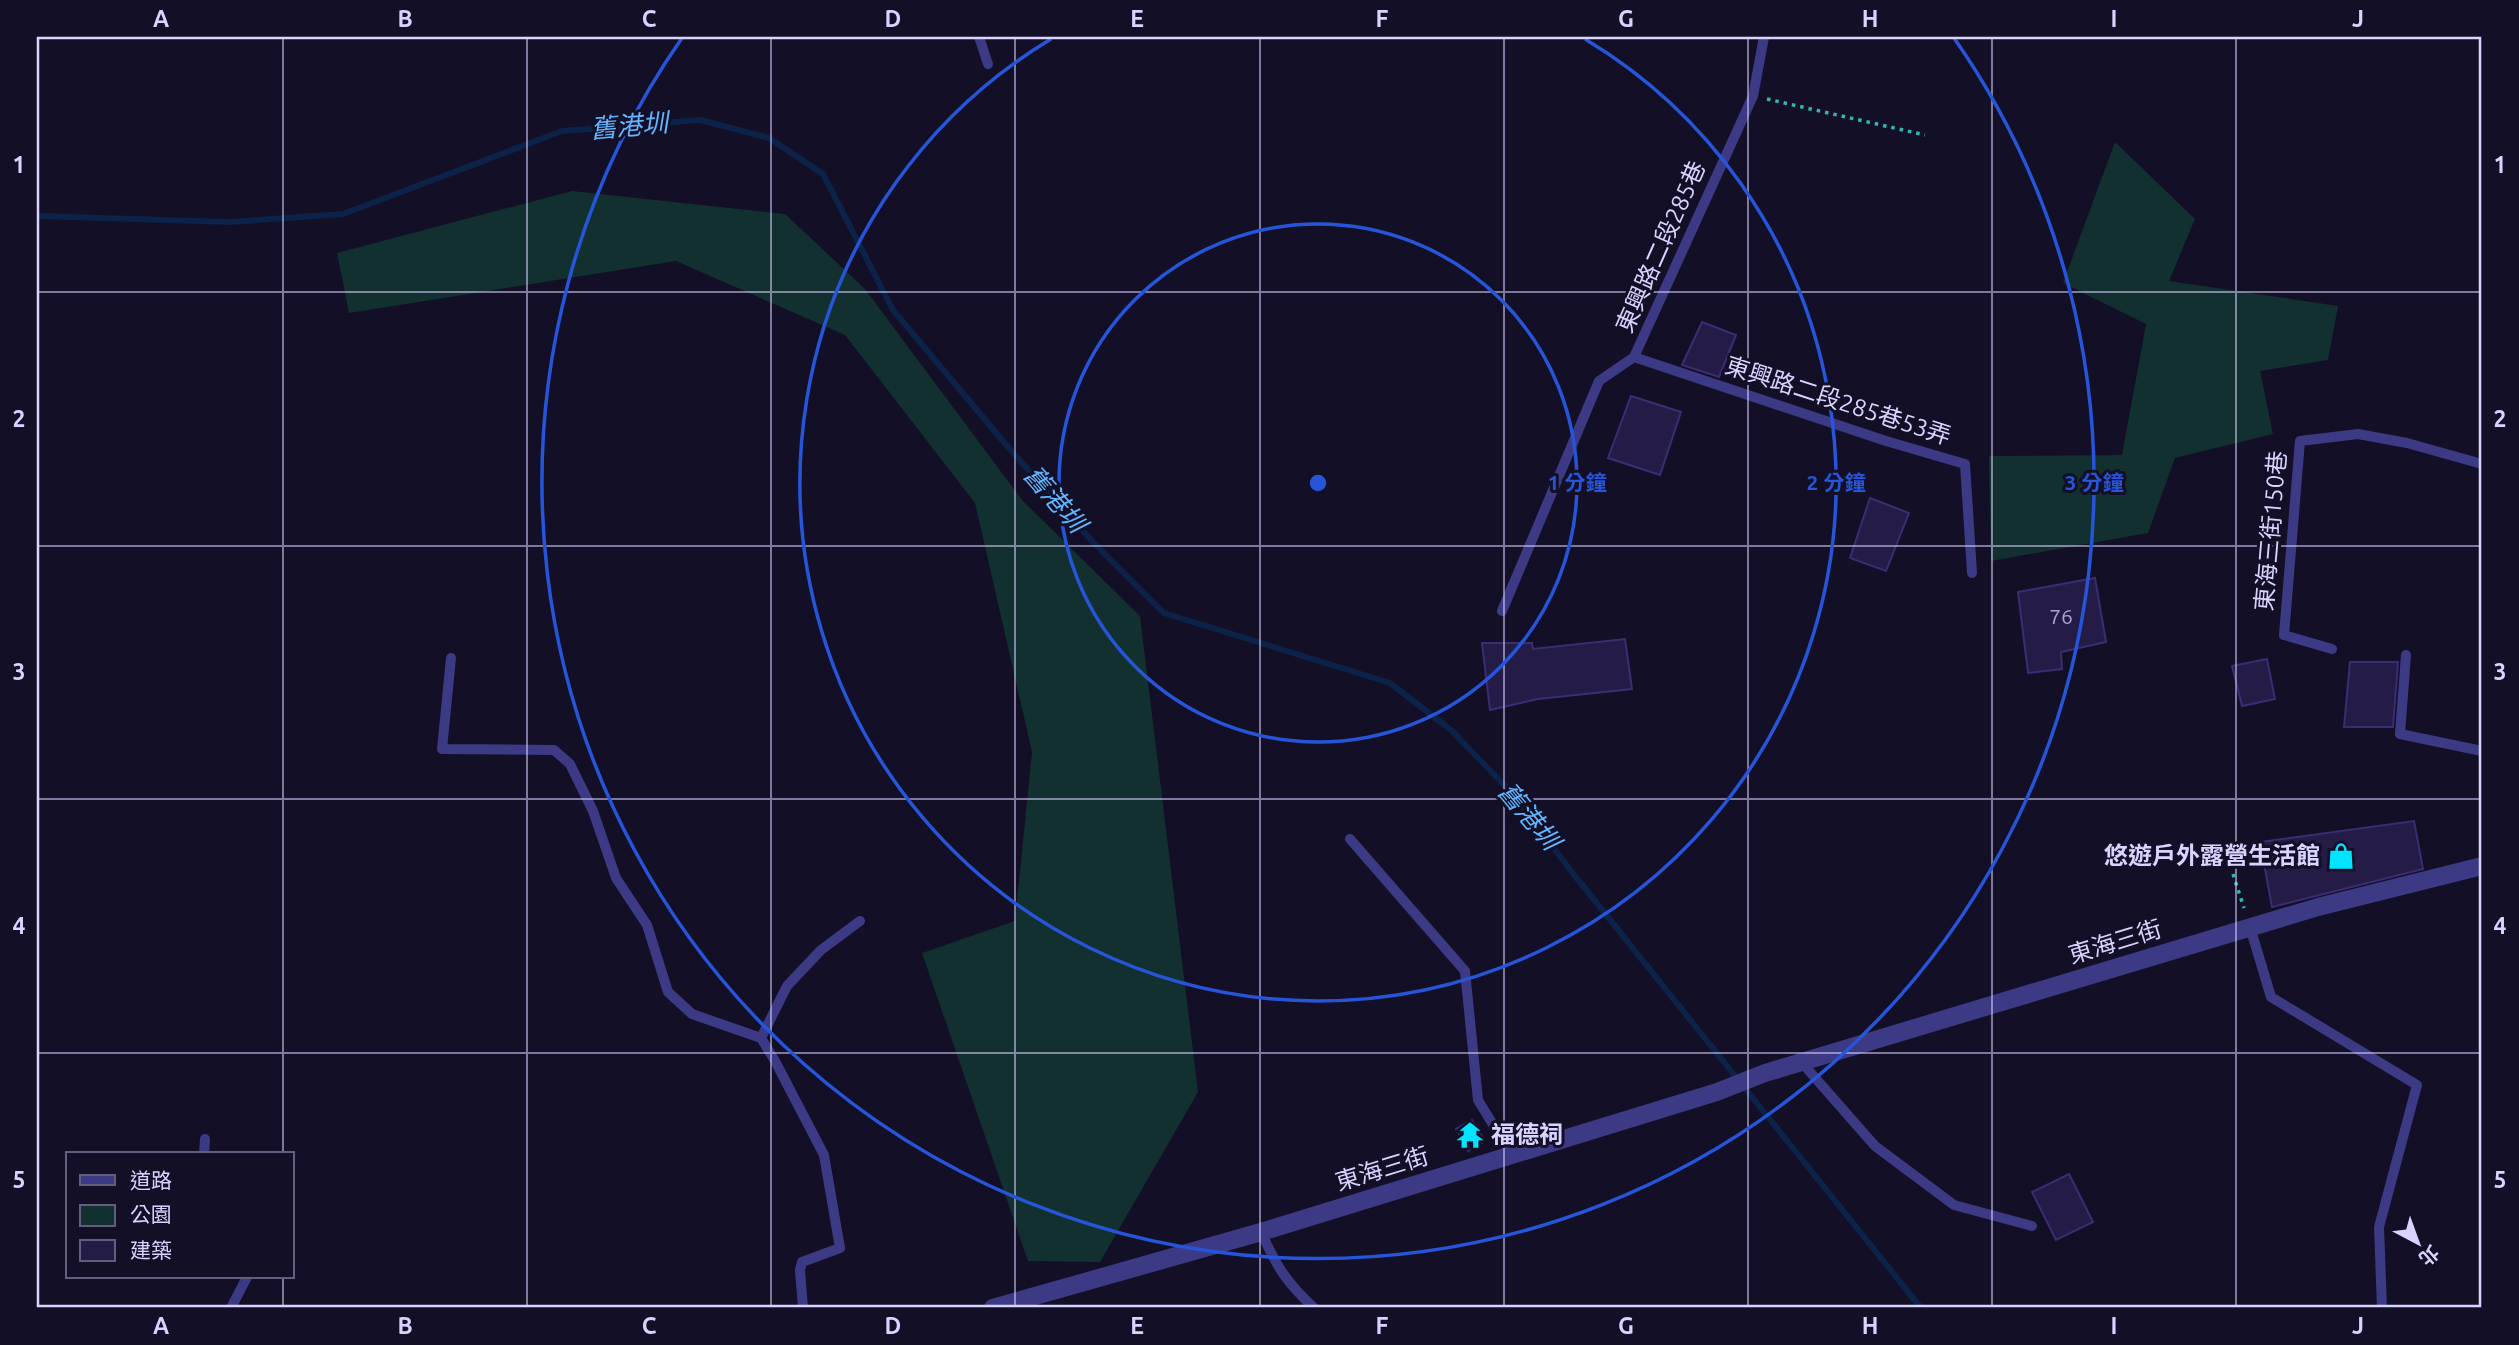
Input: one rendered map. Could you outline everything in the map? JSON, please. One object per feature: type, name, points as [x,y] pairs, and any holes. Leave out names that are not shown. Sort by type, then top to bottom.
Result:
[{"type":"street","name":"東海三街","points":[[993,1308],[1261,1232],[1717,1093],[1765,1073],[1803,1064],[2250,927],[2482,866]]},
{"type":"lane","points":[[979,37],[988,64]]},
{"type":"lane","name":"東興路二段285巷","points":[[1502,611],[1599,381],[1634,357],[1753,96],[1764,37]]},
{"type":"lane","name":"東興路二段285巷53弄","points":[[1634,357],[1886,441],[1965,464],[1972,573]]},
{"type":"lane","name":"東海三街150巷","points":[[2332,649],[2284,635],[2300,441],[2358,434],[2407,443],[2482,464]]},
{"type":"lane","points":[[2406,655],[2400,734],[2482,751]]},
{"type":"lane","points":[[451,657],[442,750],[554,750],[564,756],[593,811],[616,878],[647,925],[667,992],[692,1014],[761,1038],[824,1155],[840,1248],[802,1262],[800,1270],[803,1308]]},
{"type":"lane","points":[[1350,839],[1465,971],[1478,1100],[1511,1154]]},
{"type":"lane","points":[[761,1038],[787,986],[821,950],[860,921]]},
{"type":"lane","points":[[2250,927],[2271,997],[2417,1085],[2379,1227],[2382,1308]]},
{"type":"lane","points":[[1803,1064],[1875,1146],[1954,1205],[2032,1226]]},
{"type":"lane","points":[[204,1152],[205,1139]]},
{"type":"lane","points":[[1261,1232],[1278,1269],[1292,1288],[1314,1308]]},
{"type":"lane","points":[[231,1308],[246,1278]]},
{"type":"path","points":[[1753,96],[1926,135]]},
{"type":"path","points":[[2232,874],[2250,927]]},
{"type":"green space","points":[[2115,142],[2195,219],[2169,281],[2338,306],[2328,360],[2260,371],[2273,434],[2175,458],[2148,533],[1991,561],[1989,456],[2122,455],[2146,324],[2063,283]]},
{"type":"green space","points":[[572,191],[785,214],[865,289],[1022,500],[1140,616],[1198,1092],[1100,1262],[1028,1261],[922,953],[1015,921],[1032,752],[975,503],[845,335],[676,261],[349,313],[337,253]]},
{"type":"building","points":[[1702,322],[1736,335],[1719,377],[1682,365]]},
{"type":"building","points":[[1631,396],[1681,412],[1660,475],[1608,458]]},
{"type":"building","points":[[1870,498],[1909,513],[1886,571],[1850,558]]},
{"type":"building","points":[[2095,578],[2106,642],[2061,652],[2062,669],[2028,673],[2018,592]]},
{"type":"building","points":[[1625,639],[1632,689],[1538,699],[1490,710],[1482,643],[1532,643],[1533,649]]},
{"type":"building","points":[[2267,659],[2275,699],[2242,706],[2232,666]]},
{"type":"building","points":[[2350,662],[2398,662],[2393,727],[2344,727]]},
{"type":"building","name":"悠遊戶外露營生活館","points":[[2414,821],[2423,869],[2272,907],[2260,842]]},
{"type":"building","name":"福德祠","points":[[1472,1120],[1485,1141],[1468,1151],[1456,1129]]},
{"type":"building","points":[[2069,1174],[2093,1222],[2056,1240],[2032,1192]]},
{"type":"waterway","name":"舊港圳","points":[[37,216],[231,222],[343,214],[562,131],[700,120],[769,138],[823,174],[893,310],[1008,447],[1092,541],[1164,613],[1390,683],[1451,730],[1511,792],[1575,876],[1921,1308]]},
{"type":"place","name":"悠遊戶外露營生活館","points":[[2341,856]]},
{"type":"place","name":"福德祠","points":[[1470,1135]]}]
